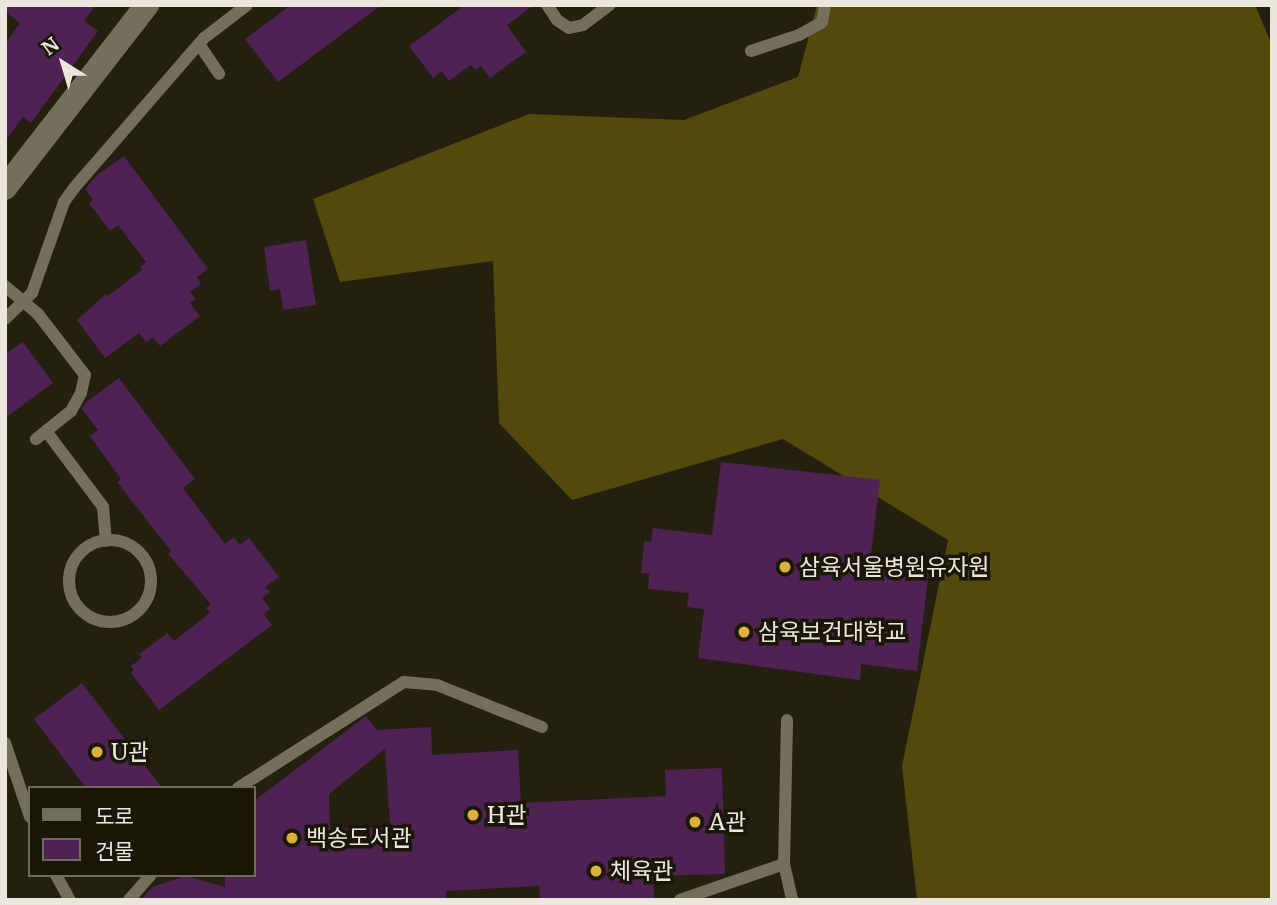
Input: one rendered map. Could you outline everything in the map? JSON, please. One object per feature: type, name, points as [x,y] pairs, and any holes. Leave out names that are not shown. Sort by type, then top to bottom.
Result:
[{"type":"street","points":[[5,188],[147,5]]},
{"type":"lane","points":[[5,319],[24,302],[35,284],[64,202],[199,44],[247,5]]},
{"type":"lane","points":[[547,5],[563,24],[576,28],[610,5]]},
{"type":"lane","points":[[751,51],[799,36],[822,22],[825,5]]},
{"type":"lane","points":[[199,44],[219,74]]},
{"type":"lane","points":[[5,286],[24,302],[85,375],[81,393],[71,411],[41,435],[103,507],[106,541]]},
{"type":"lane","points":[[106,541],[128,544],[139,552],[150,576],[145,602],[124,619],[111,622],[98,620],[76,605],[69,579],[78,555],[88,546],[106,541]]},
{"type":"lane","points":[[240,786],[404,682],[438,685],[542,727]]},
{"type":"lane","points":[[787,720],[784,864],[792,900]]},
{"type":"lane","points":[[5,743],[28,811]]},
{"type":"lane","points":[[680,900],[784,864]]},
{"type":"lane","points":[[57,877],[70,900]]},
{"type":"lane","points":[[129,900],[149,877]]},
{"type":"shaded area","points":[[817,5],[1255,5],[1272,45],[1272,900],[917,900],[902,766],[948,540],[783,439],[572,500],[499,423],[493,261],[340,282],[313,199],[529,114],[684,120],[798,77]]},
{"type":"building","points":[[5,5],[96,5],[84,21],[98,31],[31,123],[23,117],[5,141],[5,44],[20,23],[5,12]]},
{"type":"building","points":[[291,5],[381,5],[278,82],[245,39]]},
{"type":"building","points":[[465,5],[534,5],[507,25],[526,52],[490,78],[481,66],[475,70],[471,65],[449,81],[442,71],[433,78],[409,46]]},
{"type":"building","points":[[124,156],[208,269],[197,277],[201,284],[190,292],[196,299],[190,303],[200,316],[160,346],[153,337],[146,342],[139,333],[105,358],[77,320],[106,294],[108,296],[142,270],[140,267],[146,262],[118,225],[110,231],[89,203],[93,200],[85,189],[97,175]]},
{"type":"building","points":[[306,240],[316,305],[283,310],[280,289],[270,291],[264,247]]},
{"type":"building","points":[[23,342],[53,383],[5,418],[5,354]]},
{"type":"building","points":[[119,378],[195,479],[183,488],[225,544],[234,537],[240,545],[249,538],[279,577],[265,587],[270,592],[262,598],[270,609],[264,614],[272,625],[159,710],[131,673],[134,670],[131,666],[142,658],[139,654],[167,633],[174,641],[210,613],[206,608],[211,604],[168,554],[171,551],[117,482],[121,479],[90,436],[98,430],[82,409],[85,403]]},
{"type":"building","name":"삼육서울병원유자원","points":[[721,462],[880,480],[871,554],[930,561],[917,671],[861,664],[860,680],[698,658],[704,609],[687,607],[689,593],[648,589],[649,574],[641,573],[644,541],[651,542],[653,528],[712,535]]},
{"type":"building","name":"U관","points":[[82,683],[160,786],[84,786],[34,719]]},
{"type":"building","points":[[366,716],[377,730],[431,727],[432,755],[518,750],[521,803],[666,796],[665,770],[722,768],[725,874],[653,876],[654,898],[540,900],[539,886],[446,891],[446,900],[141,900],[152,887],[183,877],[225,887],[225,877],[256,877],[256,799]],"holes":[[[385,749],[390,826],[330,830],[329,794]]]},
{"type":"place","name":"삼육서울병원유자원","points":[[785,567]]},
{"type":"place","name":"삼육보건대학교","points":[[744,632]]},
{"type":"place","name":"U관","points":[[97,752]]},
{"type":"place","name":"H관","points":[[473,815]]},
{"type":"place","name":"A관","points":[[695,822]]},
{"type":"place","name":"백송도서관","points":[[292,838]]},
{"type":"place","name":"체육관","points":[[596,871]]}]
